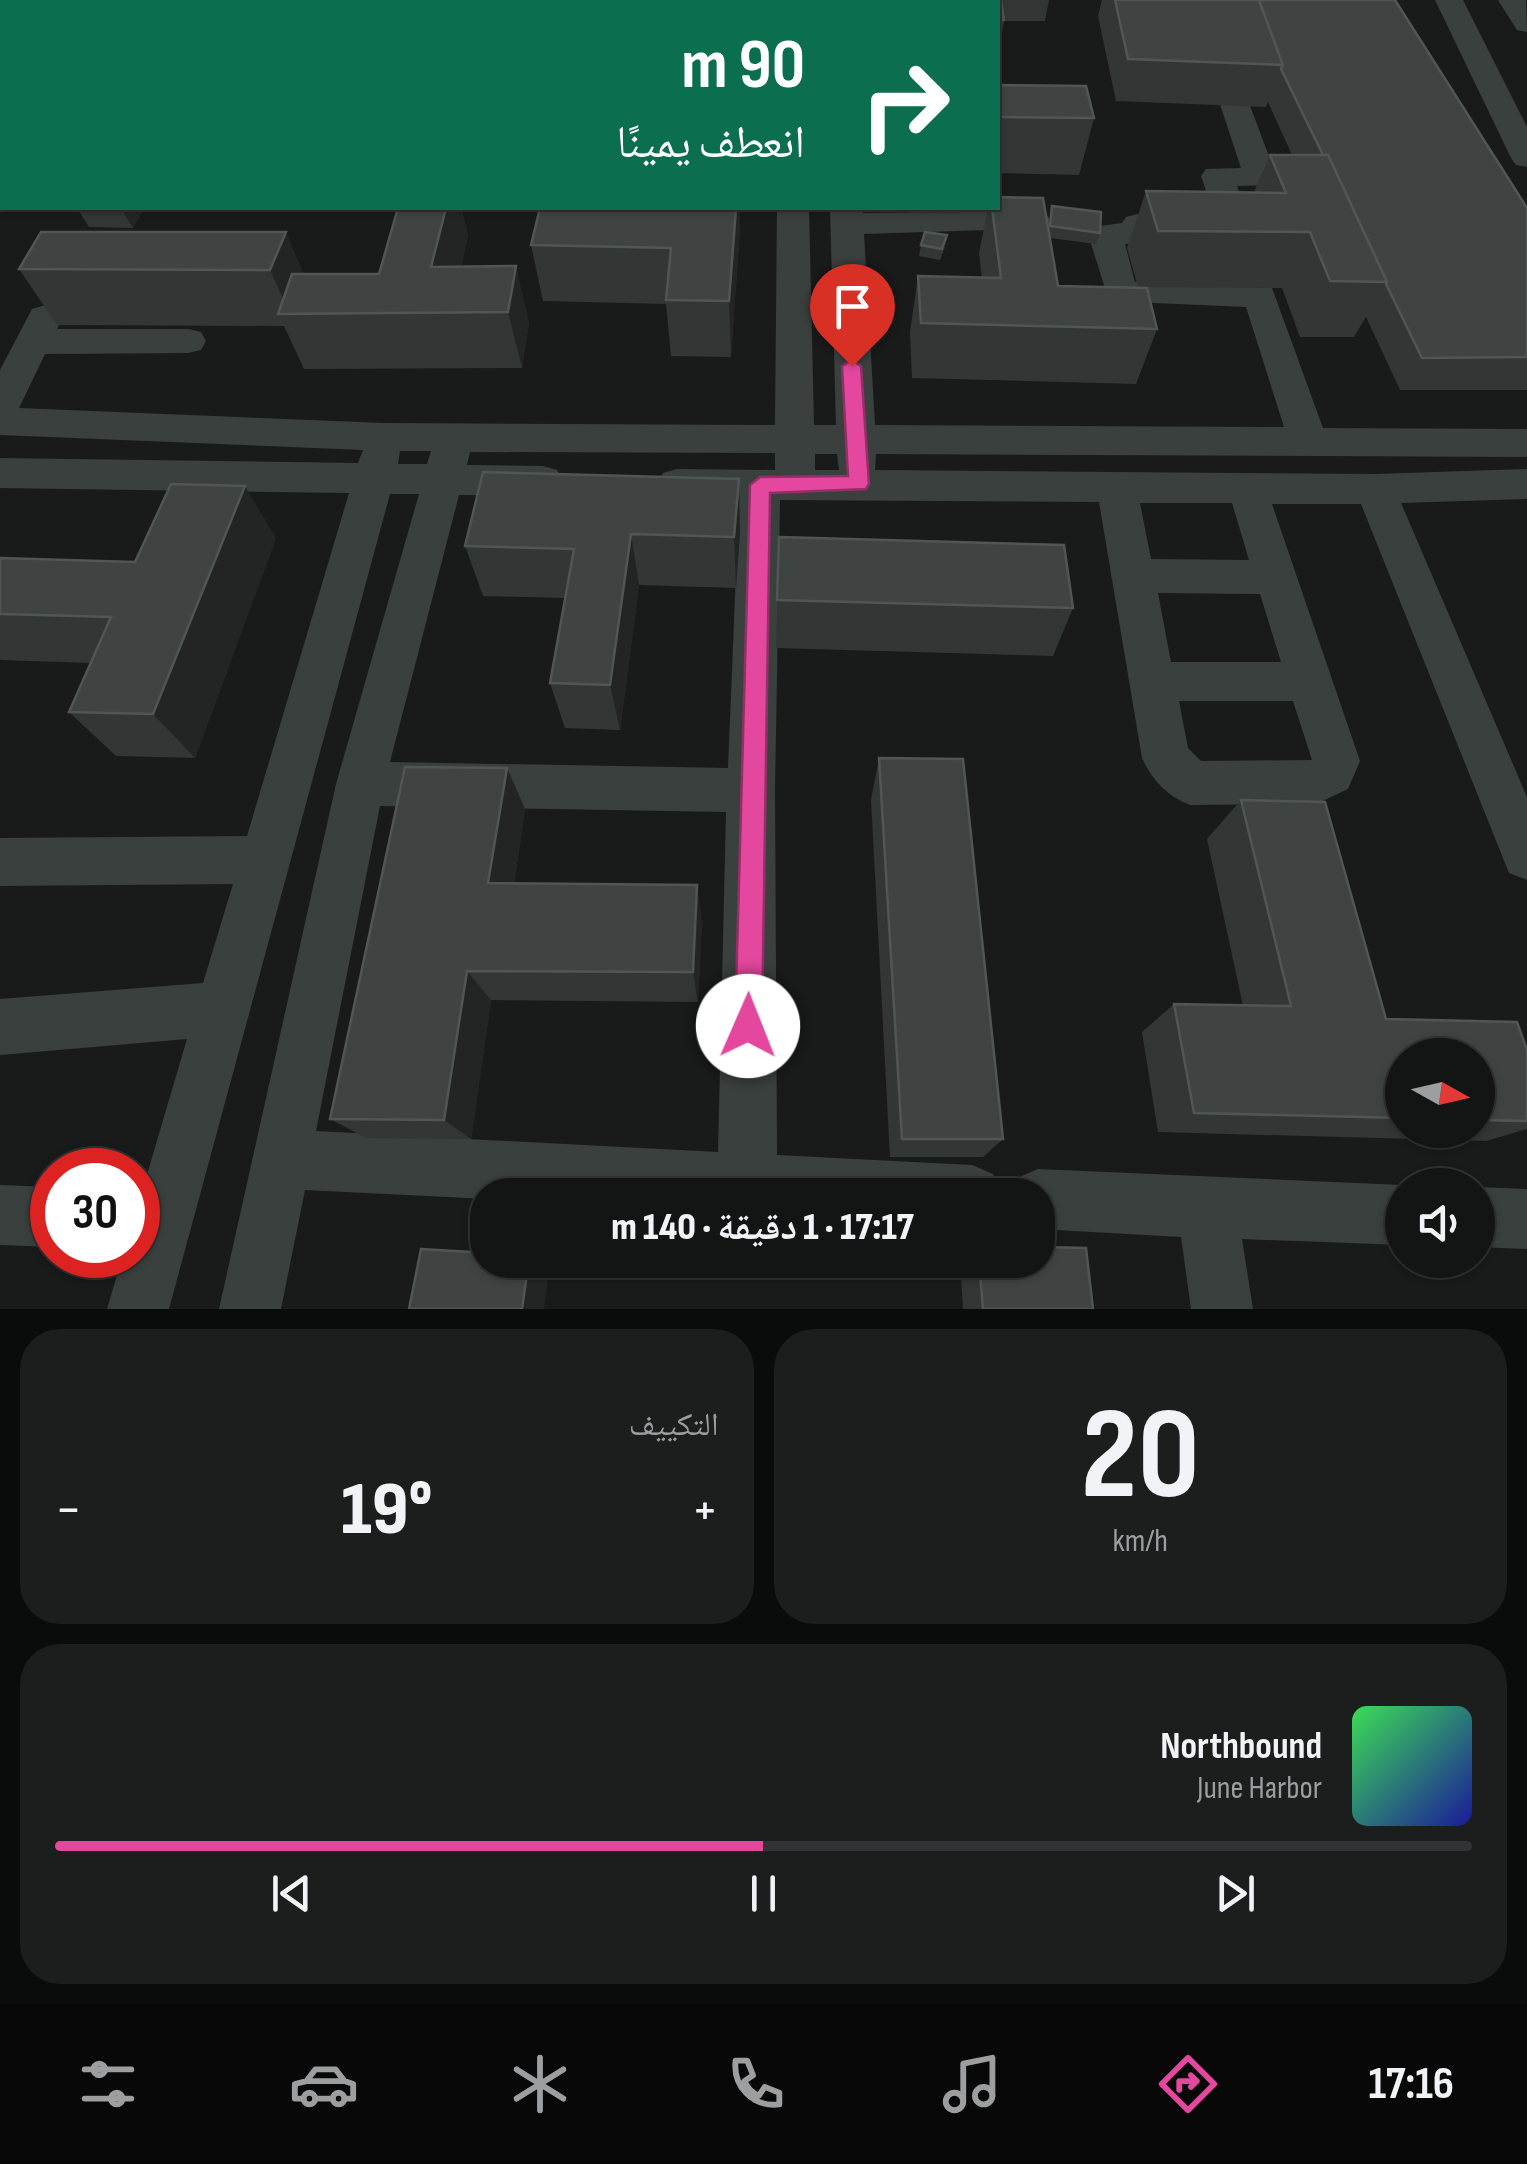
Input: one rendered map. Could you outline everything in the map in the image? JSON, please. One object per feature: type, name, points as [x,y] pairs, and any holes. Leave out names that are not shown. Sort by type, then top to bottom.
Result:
[{"type":"street","points":[[1449,0],[1527,158]]},
{"type":"street","points":[[1512,0],[1527,24]]},
{"type":"street","points":[[1222,68],[1261,178],[1217,176],[1233,221],[1138,224],[1142,233],[1105,234],[1122,293],[1260,296],[1309,442]]},
{"type":"street","points":[[747,1178],[751,790],[777,485],[798,440],[793,210]]},
{"type":"street","points":[[859,484],[846,216],[1034,221]]},
{"type":"street","points":[[0,408],[41,326],[188,341]]},
{"type":"street","points":[[0,421],[380,458]]},
{"type":"street","points":[[0,473],[449,458],[854,437],[1527,443]]},
{"type":"street","points":[[160,1193],[224,1008],[380,458]]},
{"type":"street","points":[[449,458],[583,482]]},
{"type":"street","points":[[250,1309],[360,784],[449,458]]},
{"type":"street","points":[[642,483],[1375,490],[1527,484]]},
{"type":"street","points":[[1117,487],[1166,758],[1190,783],[1316,782],[1331,774],[1336,760],[1248,488]]},
{"type":"street","points":[[1375,490],[1527,856]]},
{"type":"street","points":[[1133,576],[1276,576]]},
{"type":"street","points":[[1152,681],[1309,682]]},
{"type":"street","points":[[360,784],[751,790]]},
{"type":"street","points":[[0,862],[266,860]]},
{"type":"street","points":[[0,1027],[224,1008]]},
{"type":"street","points":[[284,1159],[666,1178]]},
{"type":"street","points":[[1055,1200],[1385,1214]]},
{"type":"street","points":[[1207,1208],[1222,1309]]},
{"type":"street","points":[[0,1215],[30,1216]]},
{"type":"street","points":[[1495,1218],[1527,1219]]},
{"type":"street","points":[[138,1309],[142,1278]]},
{"type":"building","points":[[1115,0],[1259,0],[1283,65],[1128,59]]},
{"type":"building","points":[[1259,0],[1395,0],[1527,208],[1527,357],[1422,358],[1328,155],[1323,155],[1281,69],[1283,65]]},
{"type":"building","points":[[1000,85],[1086,86],[1094,118],[1000,117]]},
{"type":"building","points":[[1270,155],[1328,155],[1387,282],[1330,281],[1310,232],[1158,231],[1146,191],[1286,193]]},
{"type":"building","points":[[1000,197],[1043,198],[1058,286],[1147,288],[1157,329],[921,323],[918,276],[1001,278],[992,210],[1000,210]]},
{"type":"building","points":[[1052,206],[1101,212],[1100,233],[1050,226]]},
{"type":"building","points":[[397,210],[445,210],[431,267],[516,266],[508,312],[278,314],[292,274],[379,274]]},
{"type":"building","points":[[540,210],[736,210],[729,301],[666,300],[671,248],[531,245]]},
{"type":"building","points":[[41,232],[286,232],[270,270],[19,269]]},
{"type":"building","points":[[925,232],[947,235],[942,249],[921,245]]},
{"type":"building","points":[[483,472],[739,479],[734,537],[631,534],[610,685],[550,683],[574,549],[465,546]]},
{"type":"building","points":[[171,484],[245,486],[153,714],[69,712],[111,617],[0,614],[0,558],[135,562]]},
{"type":"building","points":[[779,537],[1064,545],[1073,608],[777,600]]},
{"type":"building","points":[[879,758],[963,759],[1003,1139],[902,1139]]},
{"type":"building","points":[[405,767],[507,768],[488,883],[697,885],[693,972],[467,971],[444,1120],[330,1119]]},
{"type":"building","points":[[1241,800],[1325,802],[1386,1019],[1517,1022],[1527,1050],[1527,1121],[1495,1120],[1495,1038],[1385,1038],[1385,1118],[1194,1113],[1174,1004],[1291,1006]]},
{"type":"building","points":[[1055,1247],[1086,1248],[1093,1309],[983,1309],[980,1278],[1055,1278]]},
{"type":"building","points":[[421,1249],[470,1252],[470,1278],[526,1278],[522,1309],[409,1309]]},
{"type":"route","points":[[748,1026],[760,485],[859,484],[852,366]]}]
